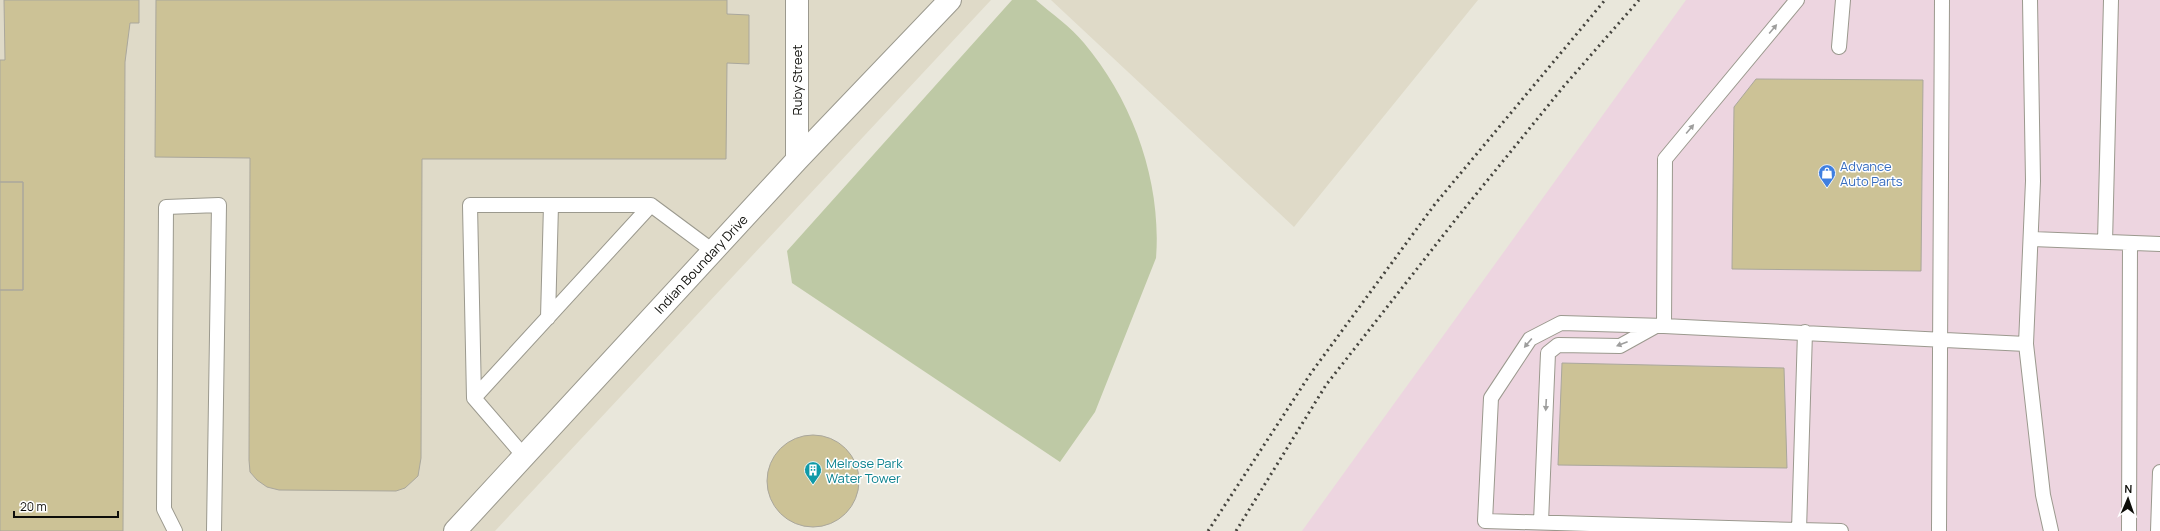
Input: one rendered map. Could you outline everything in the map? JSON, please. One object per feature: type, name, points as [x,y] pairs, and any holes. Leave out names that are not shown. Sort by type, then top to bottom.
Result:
[{"type":"street","name":"Ruby Street","points":[[797,0],[797,160]]},
{"type":"street","name":"Indian Boundary Drive","points":[[455,531],[797,160],[950,0]]},
{"type":"lane","points":[[1660,326],[1665,159],[1797,0]]},
{"type":"lane","points":[[1839,48],[1843,0]]},
{"type":"lane","points":[[1939,531],[1942,0]]},
{"type":"lane","points":[[2030,0],[2033,181],[2032,239],[2026,344],[2044,496],[2051,531]]},
{"type":"lane","points":[[2105,242],[2111,0]]},
{"type":"lane","points":[[175,531],[164,509],[166,208],[219,205],[214,531]]},
{"type":"lane","points":[[524,456],[474,398],[470,205],[651,205],[713,251]]},
{"type":"lane","points":[[548,318],[551,205]]},
{"type":"lane","points":[[474,398],[651,205]]},
{"type":"lane","points":[[2032,239],[2160,244]]},
{"type":"lane","points":[[2129,531],[2130,243]]},
{"type":"lane","points":[[1841,531],[1484,521],[1491,398],[1530,339],[1561,323],[1805,332],[2026,344]]},
{"type":"lane","points":[[1541,522],[1548,353],[1558,345],[1620,346],[1660,326]]},
{"type":"lane","points":[[1799,530],[1805,332]]},
{"type":"lane","points":[[2158,531],[2160,472]]},
{"type":"shaded area","points":[[0,0],[991,0],[495,531],[0,531]]},
{"type":"shaded area","points":[[1051,0],[1478,0],[1294,227]]},
{"type":"shaded area","points":[[1686,0],[2160,0],[2160,531],[1302,531]]},
{"type":"green space","points":[[1012,0],[1036,0],[1084,43],[1101,66],[1117,90],[1130,116],[1141,144],[1149,172],[1154,200],[1157,229],[1156,258],[1095,412],[1060,462],[792,283],[787,251]]},
{"type":"building","points":[[4,0],[139,0],[139,23],[130,23],[125,62],[123,531],[0,531],[0,290],[23,290],[23,182],[0,182],[0,60],[5,60]]},
{"type":"building","points":[[156,0],[727,0],[727,14],[749,15],[749,64],[727,63],[726,159],[422,159],[421,458],[418,476],[405,488],[396,491],[279,490],[267,487],[257,480],[250,472],[250,158],[155,157]]},
{"type":"building","name":"Advance Auto Parts","points":[[1756,79],[1923,80],[1921,271],[1732,269],[1734,107]]},
{"type":"building","points":[[0,182],[23,182],[23,290],[0,290]]},
{"type":"building","points":[[1562,363],[1784,368],[1787,468],[1558,465]]},
{"type":"building","name":"Melrose Park Water Tower","points":[[813,435],[831,438],[846,448],[856,463],[859,481],[856,499],[846,514],[831,524],[813,527],[795,524],[780,514],[770,499],[767,481],[770,463],[780,448],[795,438]]},
{"type":"railway","points":[[1208,531],[1311,373],[1435,204],[1605,0]]},
{"type":"railway","points":[[1236,531],[1326,385],[1456,219],[1564,86],[1639,0]]},
{"type":"place","name":"Advance Auto Parts","points":[[1827,188]]},
{"type":"place","name":"Melrose Park Water Tower","points":[[813,485]]}]
